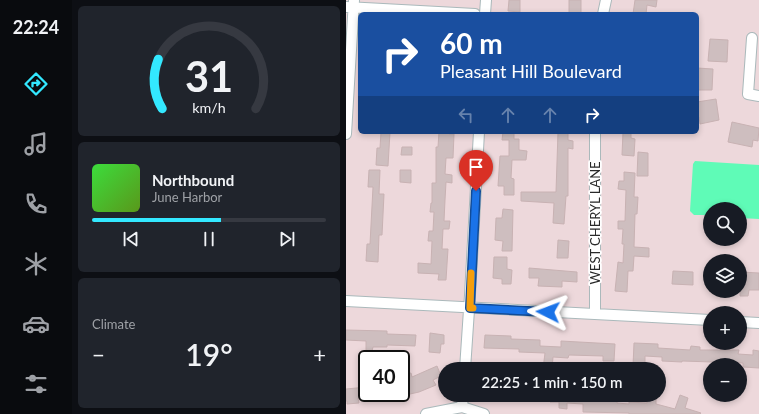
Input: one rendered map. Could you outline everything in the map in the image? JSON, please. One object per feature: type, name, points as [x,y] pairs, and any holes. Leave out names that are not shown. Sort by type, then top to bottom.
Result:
[{"type":"street","points":[[485,12],[486,0]]},
{"type":"street","points":[[603,12],[606,0]]},
{"type":"street","points":[[346,134],[351,5],[447,12]]},
{"type":"street","points":[[752,38],[748,94],[759,96]]},
{"type":"street","points":[[466,362],[470,308],[479,134]]},
{"type":"street","name":"WEST CHERYL LANE","points":[[595,134],[595,314]]},
{"type":"street","points":[[346,301],[703,320]]},
{"type":"street","points":[[747,322],[759,323]]},
{"type":"street","points":[[462,402],[462,407]]},
{"type":"street","points":[[426,414],[462,407],[484,414]]},
{"type":"shaded area","points":[[695,161],[759,165],[759,219],[747,218],[747,202],[703,202],[703,215],[694,215],[690,211],[693,164]]},
{"type":"building","points":[[509,0],[520,0],[520,12],[508,11]]},
{"type":"building","points":[[569,0],[581,0],[581,12],[569,12]]},
{"type":"building","points":[[635,0],[657,0],[656,7],[647,5],[646,12],[633,12]]},
{"type":"building","points":[[710,39],[728,40],[727,62],[708,61]]},
{"type":"building","points":[[699,68],[713,69],[712,90],[699,90]]},
{"type":"building","points":[[716,99],[719,120],[700,124],[699,102]]},
{"type":"building","points":[[732,122],[759,128],[758,141],[753,140],[752,147],[728,142]]},
{"type":"building","points":[[381,134],[390,134],[388,166],[376,165],[377,148],[380,148]]},
{"type":"building","points":[[439,134],[454,134],[453,158],[446,158],[445,174],[452,175],[452,183],[446,182],[445,200],[444,221],[450,221],[449,229],[443,229],[442,249],[448,249],[446,280],[438,280],[439,274],[418,273],[418,263],[431,264],[432,241],[428,241],[429,231],[433,231],[434,212],[430,212],[432,203],[432,183],[436,183],[436,147],[438,147]]},
{"type":"building","points":[[503,134],[514,134],[514,139],[519,139],[519,150],[527,151],[526,160],[512,160],[511,178],[514,179],[514,195],[504,195],[504,186],[498,186],[500,156],[509,156],[509,140],[502,140]]},
{"type":"building","points":[[558,134],[568,134],[568,140],[573,141],[573,149],[568,148],[568,196],[566,196],[564,224],[553,223],[554,203],[521,201],[521,192],[556,192]]},
{"type":"building","points":[[623,134],[631,134],[631,138],[635,139],[634,156],[622,155]]},
{"type":"building","points":[[402,147],[412,147],[412,155],[401,155]]},
{"type":"building","points":[[638,152],[648,153],[648,176],[637,176]]},
{"type":"building","points":[[369,170],[380,170],[379,194],[384,194],[382,235],[379,235],[378,262],[366,261],[367,244],[370,244],[373,187],[368,187]]},
{"type":"building","points":[[400,170],[411,170],[411,183],[400,182]]},
{"type":"building","points":[[624,172],[635,173],[634,197],[638,197],[637,214],[635,214],[634,247],[649,248],[649,257],[634,256],[633,271],[628,271],[627,292],[615,291],[618,262],[623,263],[623,229],[618,229],[618,221],[625,221],[626,190],[618,189],[619,181],[624,181]]},
{"type":"building","points":[[503,209],[513,210],[512,251],[502,251],[503,241],[495,240],[496,218],[502,218]]},
{"type":"building","points":[[558,240],[569,241],[568,258],[557,258]]},
{"type":"building","points":[[494,257],[507,257],[507,269],[512,270],[511,284],[502,284],[502,279],[493,278]]},
{"type":"building","points":[[529,268],[577,272],[577,282],[562,281],[562,287],[538,286],[539,278],[529,278]]},
{"type":"building","points":[[673,271],[693,272],[693,285],[672,284]]},
{"type":"building","points":[[747,272],[759,273],[759,290],[749,290],[748,296]]},
{"type":"building","points":[[346,330],[387,331],[387,334],[416,335],[415,346],[387,345],[387,347],[373,347],[372,350],[366,350],[366,341],[346,340]]},
{"type":"building","points":[[430,333],[444,335],[444,344],[441,344],[440,353],[429,352]]},
{"type":"building","points":[[485,335],[511,336],[511,339],[540,340],[540,346],[561,347],[561,341],[615,344],[614,361],[603,361],[603,356],[569,355],[568,358],[553,357],[553,362],[544,362],[545,353],[519,352],[519,349],[484,348]]},
{"type":"building","points":[[634,343],[658,344],[658,348],[690,350],[691,346],[700,347],[700,350],[739,350],[738,354],[753,355],[753,350],[759,351],[759,368],[747,367],[747,358],[703,358],[703,362],[682,362],[662,361],[662,357],[645,356],[645,362],[633,362]]},
{"type":"building","points":[[437,366],[438,368],[438,378],[433,380],[436,385],[410,394],[410,373],[412,377]]},
{"type":"building","points":[[358,388],[359,403],[347,404],[346,389]]},
{"type":"building","points":[[680,395],[688,398],[685,408],[701,413],[629,414],[583,412],[583,404],[567,403],[567,409],[559,408],[559,402],[617,402],[629,404],[629,402],[656,402],[656,404],[675,409]]},
{"type":"slow traffic","points":[[471,273],[470,308],[473,308]]},
{"type":"route","points":[[476,191],[470,308],[548,312]]}]
